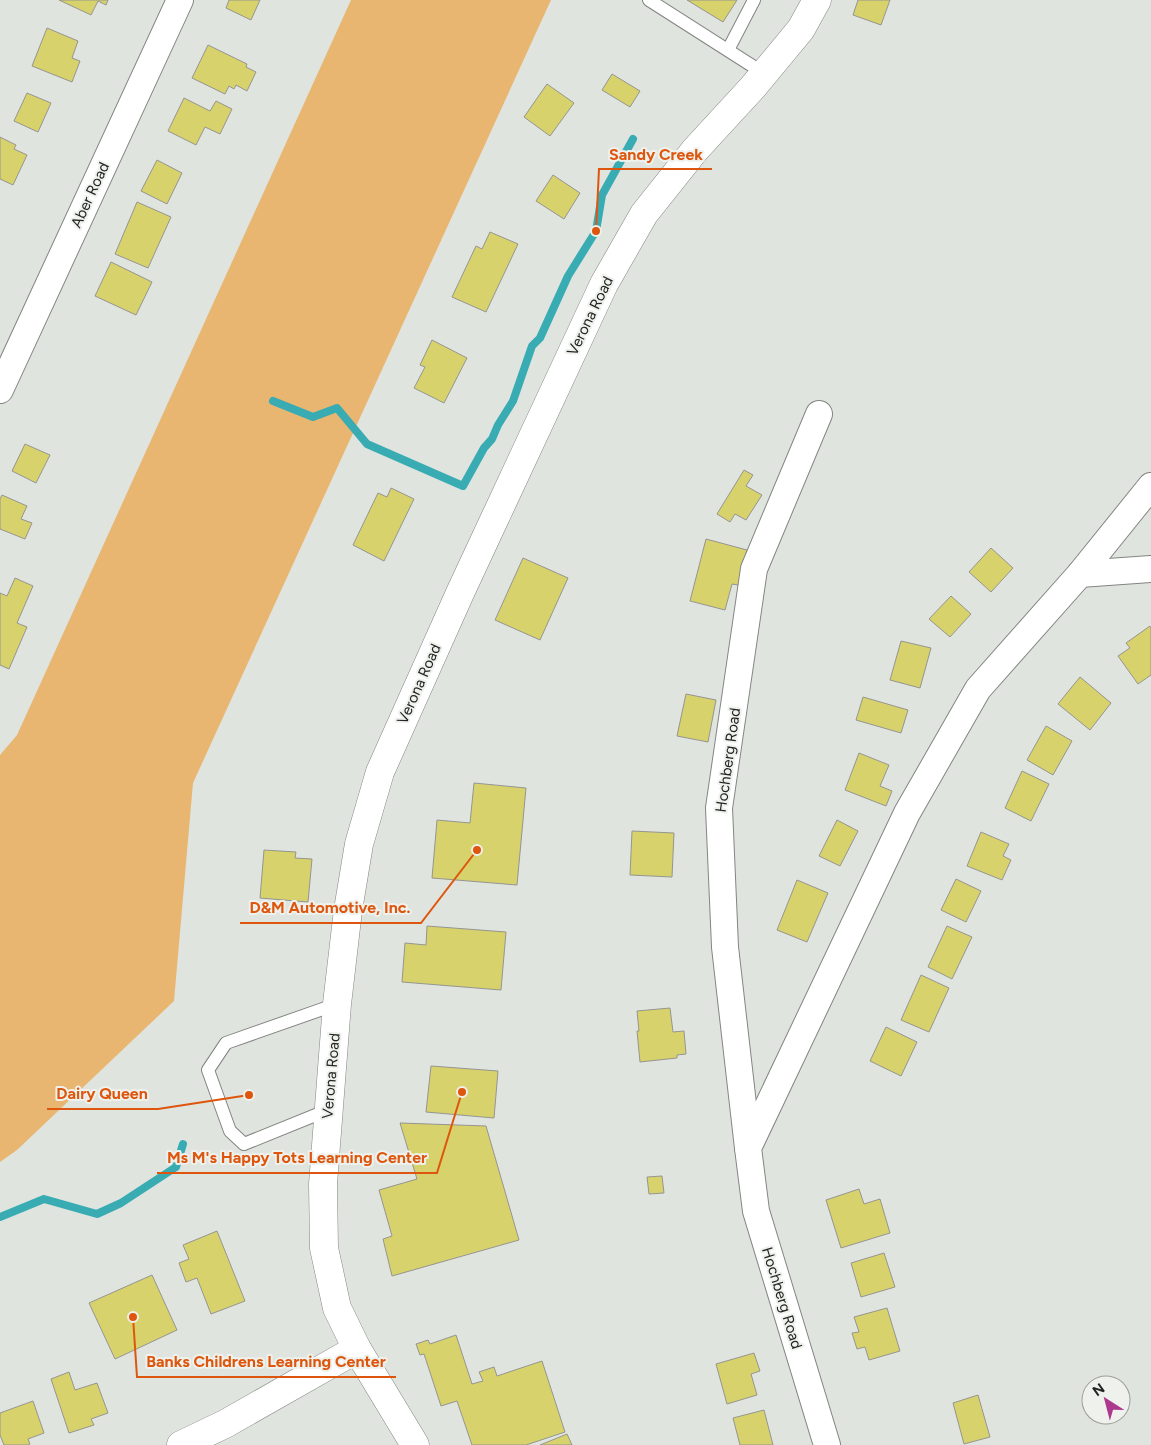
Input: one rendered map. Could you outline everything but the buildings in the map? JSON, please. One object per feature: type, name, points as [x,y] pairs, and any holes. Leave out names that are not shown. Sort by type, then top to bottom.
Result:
[{"type":"main road","name":"Verona Road","points":[[415,1445],[357,1349],[337,1308],[324,1248],[322,1184],[336,1004],[359,844],[380,772],[460,592],[604,284],[644,214],[695,150],[765,74],[801,29],[817,0]]},
{"type":"main road","points":[[191,1443],[357,1349]]},
{"type":"street","name":"Aber Road","points":[[0,390],[180,0]]},
{"type":"street","name":"Hochberg Road","points":[[819,414],[754,569],[720,808],[725,947],[756,1211],[827,1445]]},
{"type":"street","points":[[748,1148],[907,813],[978,689],[1080,574],[1151,486]]},
{"type":"street","points":[[1080,574],[1151,569]]},
{"type":"lane","points":[[649,0],[765,74]]},
{"type":"lane","points":[[728,50],[754,0]]},
{"type":"lane","points":[[328,1110],[244,1144],[230,1131],[208,1070],[226,1043],[336,1004]]},
{"type":"shaded area","points":[[351,0],[551,0],[193,783],[174,1001],[17,1150],[0,1162],[0,755],[17,735]]},
{"type":"waterway","points":[[273,401],[313,417],[337,408],[367,444],[463,486],[513,401],[532,346],[540,338],[568,276],[596,231],[602,195],[633,139]]},
{"type":"waterway","points":[[0,1217],[44,1199],[97,1214],[121,1203],[176,1167],[183,1144]]},
{"type":"place","name":"Sandy Creek","points":[[596,231]]},
{"type":"place","name":"D&M Automotive, Inc.","points":[[477,850]]},
{"type":"place","name":"Ms M's Happy Tots Learning Center","points":[[462,1092]]},
{"type":"place","name":"Dairy Queen","points":[[249,1095]]},
{"type":"place","name":"Banks Childrens Learning Center","points":[[133,1317]]}]
